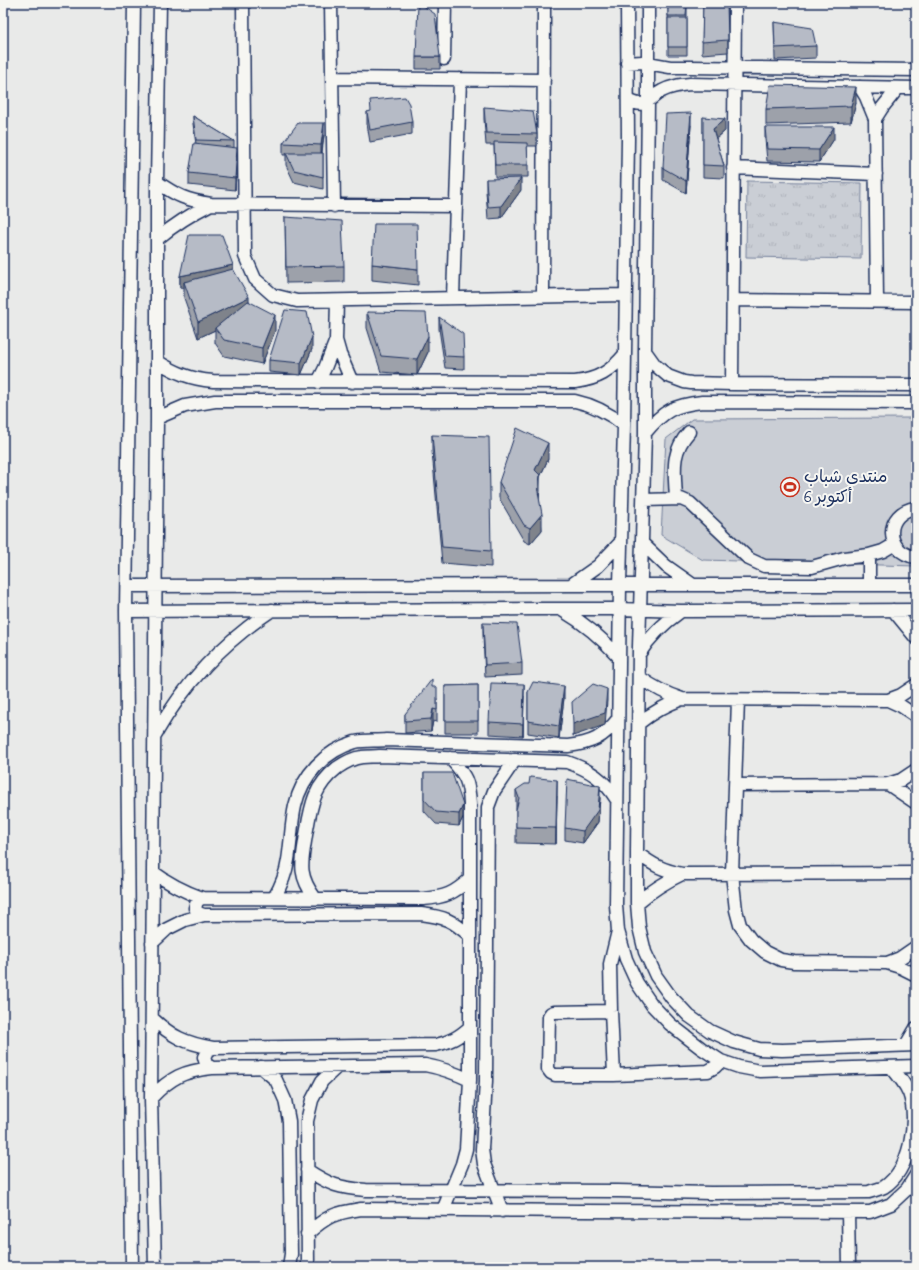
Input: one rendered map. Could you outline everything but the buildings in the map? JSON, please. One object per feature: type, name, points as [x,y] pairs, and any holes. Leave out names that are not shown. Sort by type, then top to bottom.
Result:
[{"type":"street","points":[[132,1267],[126,611],[134,3]]},
{"type":"street","points":[[155,1267],[152,1098],[152,943],[157,418],[157,182],[160,3]]},
{"type":"street","points":[[243,3],[246,256],[255,279],[273,295],[296,301],[625,295]]},
{"type":"street","points":[[332,3],[334,206]]},
{"type":"street","points":[[444,59],[445,3]]},
{"type":"street","points":[[543,296],[544,3]]},
{"type":"street","points":[[648,3],[645,433],[644,500],[640,585],[637,853],[637,903],[639,927],[645,952],[656,976],[671,997],[689,1016],[710,1031],[734,1042],[759,1049],[809,1050],[911,1045],[916,1028]]},
{"type":"street","points":[[732,384],[733,68],[735,3]]},
{"type":"street","points":[[625,5],[628,100],[624,425],[619,609],[616,905],[618,931],[626,959],[637,983],[652,1005],[670,1024],[701,1048],[721,1061],[739,1067],[760,1071],[916,1066]]},
{"type":"street","points":[[627,63],[648,63],[670,67],[916,70]]},
{"type":"street","points":[[332,78],[544,80]]},
{"type":"street","points":[[453,298],[460,79]]},
{"type":"street","points":[[628,100],[638,104],[648,102],[660,92],[675,86],[690,84],[916,88]]},
{"type":"street","points":[[860,87],[875,119],[877,301]]},
{"type":"street","points":[[875,119],[898,88]]},
{"type":"street","points":[[733,168],[876,174]]},
{"type":"street","points":[[157,182],[173,193],[191,201],[211,204],[456,206]]},
{"type":"street","points":[[157,240],[191,214],[211,204]]},
{"type":"street","points":[[733,300],[916,302]]},
{"type":"street","points":[[318,382],[336,340],[337,301]]},
{"type":"street","points":[[336,340],[352,382]]},
{"type":"street","points":[[645,351],[655,365],[668,376],[684,382],[701,384],[916,385]]},
{"type":"street","points":[[157,361],[170,370],[184,376],[198,380],[213,381],[575,382],[589,380],[603,374],[615,366],[625,354]]},
{"type":"street","points":[[213,381],[214,400]]},
{"type":"street","points":[[575,382],[575,401]]},
{"type":"street","points":[[157,418],[185,406],[214,400],[575,401],[602,409],[614,416],[624,425]]},
{"type":"street","points":[[645,433],[656,420],[669,410],[685,404],[696,402],[916,403]]},
{"type":"street","points":[[676,499],[675,458],[680,444],[689,432]]},
{"type":"street","points":[[644,500],[686,500],[748,559],[764,566],[812,567],[844,558],[869,555],[883,551],[895,544]]},
{"type":"street","points":[[916,508],[904,511],[899,515],[895,520],[892,532],[895,544],[904,553],[916,557]]},
{"type":"street","points":[[571,585],[598,566],[621,542]]},
{"type":"street","points":[[642,543],[666,566],[693,586]]},
{"type":"street","points":[[869,555],[869,585]]},
{"type":"street","points":[[127,586],[916,585]]},
{"type":"street","points":[[126,611],[561,609],[640,609],[681,611],[916,610]]},
{"type":"street","points":[[561,609],[592,630],[619,657]]},
{"type":"street","points":[[154,736],[174,703],[198,672],[226,645],[272,610]]},
{"type":"street","points":[[893,610],[916,638]]},
{"type":"street","points":[[640,654],[654,633],[681,611]]},
{"type":"street","points":[[639,677],[653,687],[682,699],[888,700],[901,695],[916,685]]},
{"type":"street","points":[[639,723],[665,706],[682,699]]},
{"type":"street","points":[[738,700],[732,874],[736,910],[740,925],[751,940],[765,952],[781,960],[794,962],[887,964],[900,967],[916,975]]},
{"type":"street","points":[[888,700],[901,706],[916,716]]},
{"type":"street","points":[[274,898],[285,873],[295,805],[303,783],[316,764],[335,750],[356,742],[386,740],[568,746],[583,744],[597,739],[609,730],[618,720]]},
{"type":"street","points":[[567,762],[572,759],[575,754],[573,749],[568,746]]},
{"type":"street","points":[[316,898],[308,888],[303,876],[302,863],[310,809],[317,791],[328,776],[343,764],[361,757],[374,756],[567,762],[581,767],[596,776],[609,787],[617,800]]},
{"type":"street","points":[[443,1210],[462,1164],[466,1149],[470,1080],[469,787],[462,771],[450,758]]},
{"type":"street","points":[[502,1211],[484,1164],[482,1149],[486,1081],[488,807],[494,791],[515,760]]},
{"type":"street","points":[[736,786],[888,784],[901,780],[916,770]]},
{"type":"street","points":[[888,784],[916,803]]},
{"type":"street","points":[[470,805],[474,800],[480,799],[485,802],[488,807]]},
{"type":"street","points":[[289,847],[290,852],[297,856],[302,854],[304,850]]},
{"type":"street","points":[[637,853],[651,863],[666,870],[682,874],[916,873]]},
{"type":"street","points":[[153,872],[179,889],[202,898],[440,898],[457,891],[470,879]]},
{"type":"street","points":[[637,903],[651,891],[682,874]]},
{"type":"street","points":[[202,898],[197,901],[195,908],[198,913],[204,916]]},
{"type":"street","points":[[421,914],[427,912],[429,907],[428,902],[423,899]]},
{"type":"street","points":[[152,943],[167,929],[185,920],[204,916],[421,914],[440,916],[456,924],[470,936]]},
{"type":"street","points":[[614,1075],[610,1011],[610,964],[618,931]]},
{"type":"street","points":[[887,964],[900,958],[916,947]]},
{"type":"street","points":[[610,1011],[551,1013],[549,1016],[548,1069],[551,1073],[614,1075],[708,1071],[721,1061]]},
{"type":"street","points":[[152,1018],[165,1030],[179,1039],[196,1045],[213,1048],[436,1045],[449,1042],[470,1028]]},
{"type":"street","points":[[424,1045],[432,1052],[430,1062],[425,1065]]},
{"type":"street","points":[[212,1068],[206,1064],[204,1057],[207,1051],[213,1048]]},
{"type":"street","points":[[152,1098],[164,1086],[178,1076],[195,1070],[212,1068],[425,1065],[455,1073],[470,1080]]},
{"type":"street","points":[[308,1267],[307,1121],[312,1100],[322,1080],[338,1066]]},
{"type":"street","points":[[261,1067],[276,1080],[285,1100],[289,1121],[291,1243],[289,1267]]},
{"type":"street","points":[[308,1170],[325,1182],[345,1189],[366,1190],[711,1193],[869,1192],[884,1187],[896,1176],[911,1143],[914,1127],[913,1110],[909,1093],[900,1077],[891,1067]]},
{"type":"street","points":[[289,1121],[293,1117],[298,1116],[303,1117],[307,1121]]},
{"type":"street","points":[[466,1149],[468,1154],[474,1156],[480,1154],[482,1149]]},
{"type":"street","points":[[291,1243],[294,1248],[299,1250],[304,1249],[308,1239],[322,1220],[341,1212],[361,1209],[870,1212],[891,1204],[907,1189],[916,1175]]},
{"type":"street","points":[[848,1212],[848,1267]]},
{"type":"green space","points":[[747,181],[862,183],[861,259],[746,257]]},
{"type":"green space","name":"منتدى شباب 6 أكتوبر","points":[[916,418],[916,566],[703,560],[661,535],[666,439],[692,419]]},
{"type":"place","name":"منتدى شباب 6 أكتوبر","points":[[790,487]]}]
